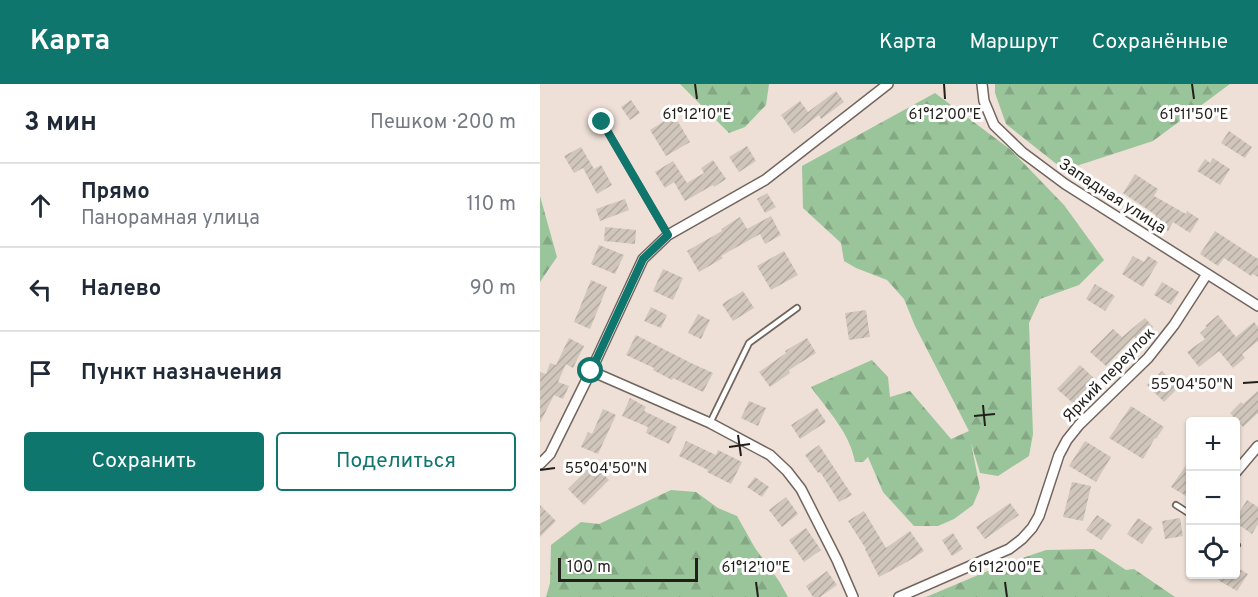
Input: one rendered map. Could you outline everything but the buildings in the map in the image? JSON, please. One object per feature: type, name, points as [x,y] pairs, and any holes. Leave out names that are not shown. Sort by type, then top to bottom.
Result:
[{"type":"street","name":"Западная улица","points":[[982,84],[984,101],[994,125],[1022,152],[1065,184],[1258,306]]},
{"type":"street","points":[[540,464],[550,454],[643,259],[668,235],[765,180],[885,85]]},
{"type":"street","name":"Яркий переулок","points":[[899,597],[1010,549],[1022,539],[1039,516],[1059,455],[1067,440],[1079,424],[1148,358],[1174,326],[1207,274]]},
{"type":"street","points":[[591,371],[710,423],[770,455],[801,489],[853,597]]},
{"type":"street","points":[[1237,471],[1258,446]]},
{"type":"lane","points":[[602,122],[668,235]]},
{"type":"lane","points":[[710,423],[749,343],[797,308]]},
{"type":"lane","points":[[1176,505],[1186,511]]},
{"type":"green space","points":[[680,84],[769,84],[766,105],[745,127],[729,133]]},
{"type":"green space","points":[[995,84],[1230,84],[1153,141],[1064,170],[1006,124],[995,93]]},
{"type":"green space","points":[[935,93],[1011,150],[1064,205],[1104,260],[1079,285],[1040,299],[1029,323],[1033,434],[1029,456],[998,476],[980,473],[971,443],[980,488],[973,505],[954,519],[938,526],[914,526],[883,492],[868,457],[863,462],[855,462],[843,432],[811,387],[872,360],[888,377],[890,397],[910,391],[951,439],[969,431],[915,326],[904,299],[887,280],[844,261],[841,243],[803,208],[802,166]]},
{"type":"green space","points":[[540,196],[557,257],[540,282]]},
{"type":"green space","points":[[671,490],[696,492],[718,508],[737,516],[755,548],[788,597],[546,597],[550,583],[551,545],[581,522],[599,524]]},
{"type":"green space","points":[[1094,549],[1126,570],[1134,569],[1175,597],[926,597],[1002,565],[1046,550]]},
{"type":"route","points":[[591,371],[643,259],[668,235],[602,122]]}]
